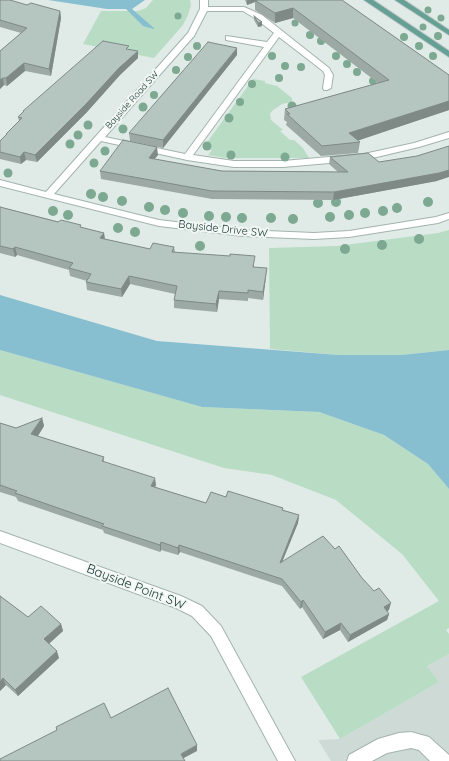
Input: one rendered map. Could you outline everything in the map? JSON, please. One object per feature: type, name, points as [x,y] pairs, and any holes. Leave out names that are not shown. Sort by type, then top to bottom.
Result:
[{"type":"main road","points":[[368,0],[449,55]]},
{"type":"main road","points":[[399,0],[449,33]]},
{"type":"street","points":[[204,4],[244,9],[259,16],[326,70],[329,75],[327,88]]},
{"type":"street","name":"Bayside Road SW","points":[[48,195],[191,34],[204,4]]},
{"type":"street","points":[[244,9],[259,5]]},
{"type":"street","points":[[187,157],[279,32]]},
{"type":"street","points":[[229,38],[269,45]]},
{"type":"street","points":[[98,138],[187,157],[234,164],[283,164],[364,158],[416,145],[449,134]]},
{"type":"street","name":"Bayside Drive SW","points":[[0,182],[159,223],[243,233],[314,236],[349,234],[431,221],[449,216]]},
{"type":"street","name":"Bayside Point SW","points":[[0,537],[182,603],[197,611],[208,621],[216,632],[287,761]]},
{"type":"street","points":[[355,761],[384,745],[399,741],[411,740],[424,744],[443,761]]},
{"type":"shaded area","points":[[449,654],[449,761],[331,761],[318,740],[340,739],[439,682],[427,666]]},
{"type":"green space","points":[[153,0],[190,0],[191,5],[183,25],[154,58],[83,44],[101,11],[138,11],[146,8]]},
{"type":"green space","points":[[253,79],[265,81],[265,83],[277,86],[292,98],[292,102],[282,104],[272,111],[270,114],[271,120],[283,130],[280,131],[290,140],[294,140],[303,148],[309,158],[225,158],[208,155],[212,150],[203,148]]},
{"type":"green space","points":[[449,230],[449,350],[401,355],[339,355],[270,349],[269,248],[337,246],[438,233]]},
{"type":"green space","points":[[0,350],[202,407],[319,412],[384,435],[428,464],[449,489],[449,628],[446,630],[449,634],[449,654],[427,666],[439,682],[340,739],[301,677],[439,601],[402,554],[336,500],[272,475],[224,468],[0,395]]},
{"type":"water","points":[[48,0],[145,0],[132,9],[154,29],[143,26],[126,9],[107,9]]},
{"type":"water","points":[[0,295],[157,341],[339,355],[401,355],[449,350],[449,489],[428,464],[384,435],[319,412],[202,407],[0,350]]},
{"type":"building","points":[[0,0],[10,0],[27,5],[31,3],[60,11],[49,69],[24,63],[6,78],[0,80],[0,51],[27,28],[0,20]]},
{"type":"building","points":[[342,0],[449,75],[449,101],[349,133],[360,142],[322,146],[287,114],[290,114],[285,109],[389,80],[293,8],[275,13],[256,1]]},
{"type":"building","points":[[254,16],[262,22],[258,23]]},
{"type":"building","points":[[103,41],[129,46],[126,49],[138,51],[119,68],[86,104],[35,155],[24,152],[20,157],[0,152],[0,141],[22,118],[18,117],[23,111]]},
{"type":"building","points":[[208,42],[237,48],[163,140],[129,133]]},
{"type":"building","points":[[123,140],[157,147],[149,158],[222,171],[348,172],[330,157],[368,153],[379,162],[417,156],[449,146],[449,170],[334,192],[212,191],[100,171]]},
{"type":"building","points":[[0,207],[58,222],[61,220],[81,225],[80,227],[104,233],[100,238],[150,249],[153,243],[174,247],[172,252],[230,256],[230,254],[255,256],[253,267],[267,268],[263,292],[248,290],[248,293],[219,291],[216,304],[174,300],[177,286],[129,276],[121,289],[86,282],[91,274],[69,268],[73,263],[15,247],[13,249],[0,246]]},
{"type":"building","points":[[42,418],[31,434],[104,457],[102,461],[155,478],[151,486],[206,503],[211,492],[226,497],[228,491],[283,508],[282,510],[299,515],[280,563],[323,536],[335,549],[339,546],[362,578],[374,591],[379,588],[391,603],[384,607],[389,614],[350,635],[341,623],[325,632],[303,600],[301,602],[282,579],[179,545],[178,548],[161,542],[160,545],[102,526],[104,524],[15,493],[17,491],[0,485],[0,423],[16,428]]},
{"type":"building","points":[[0,596],[28,617],[41,606],[61,624],[44,639],[57,651],[15,690],[3,678],[0,682]]},
{"type":"building","points":[[168,688],[197,745],[181,754],[185,761],[0,761],[0,759],[57,730],[56,727],[104,703],[111,718]]}]
